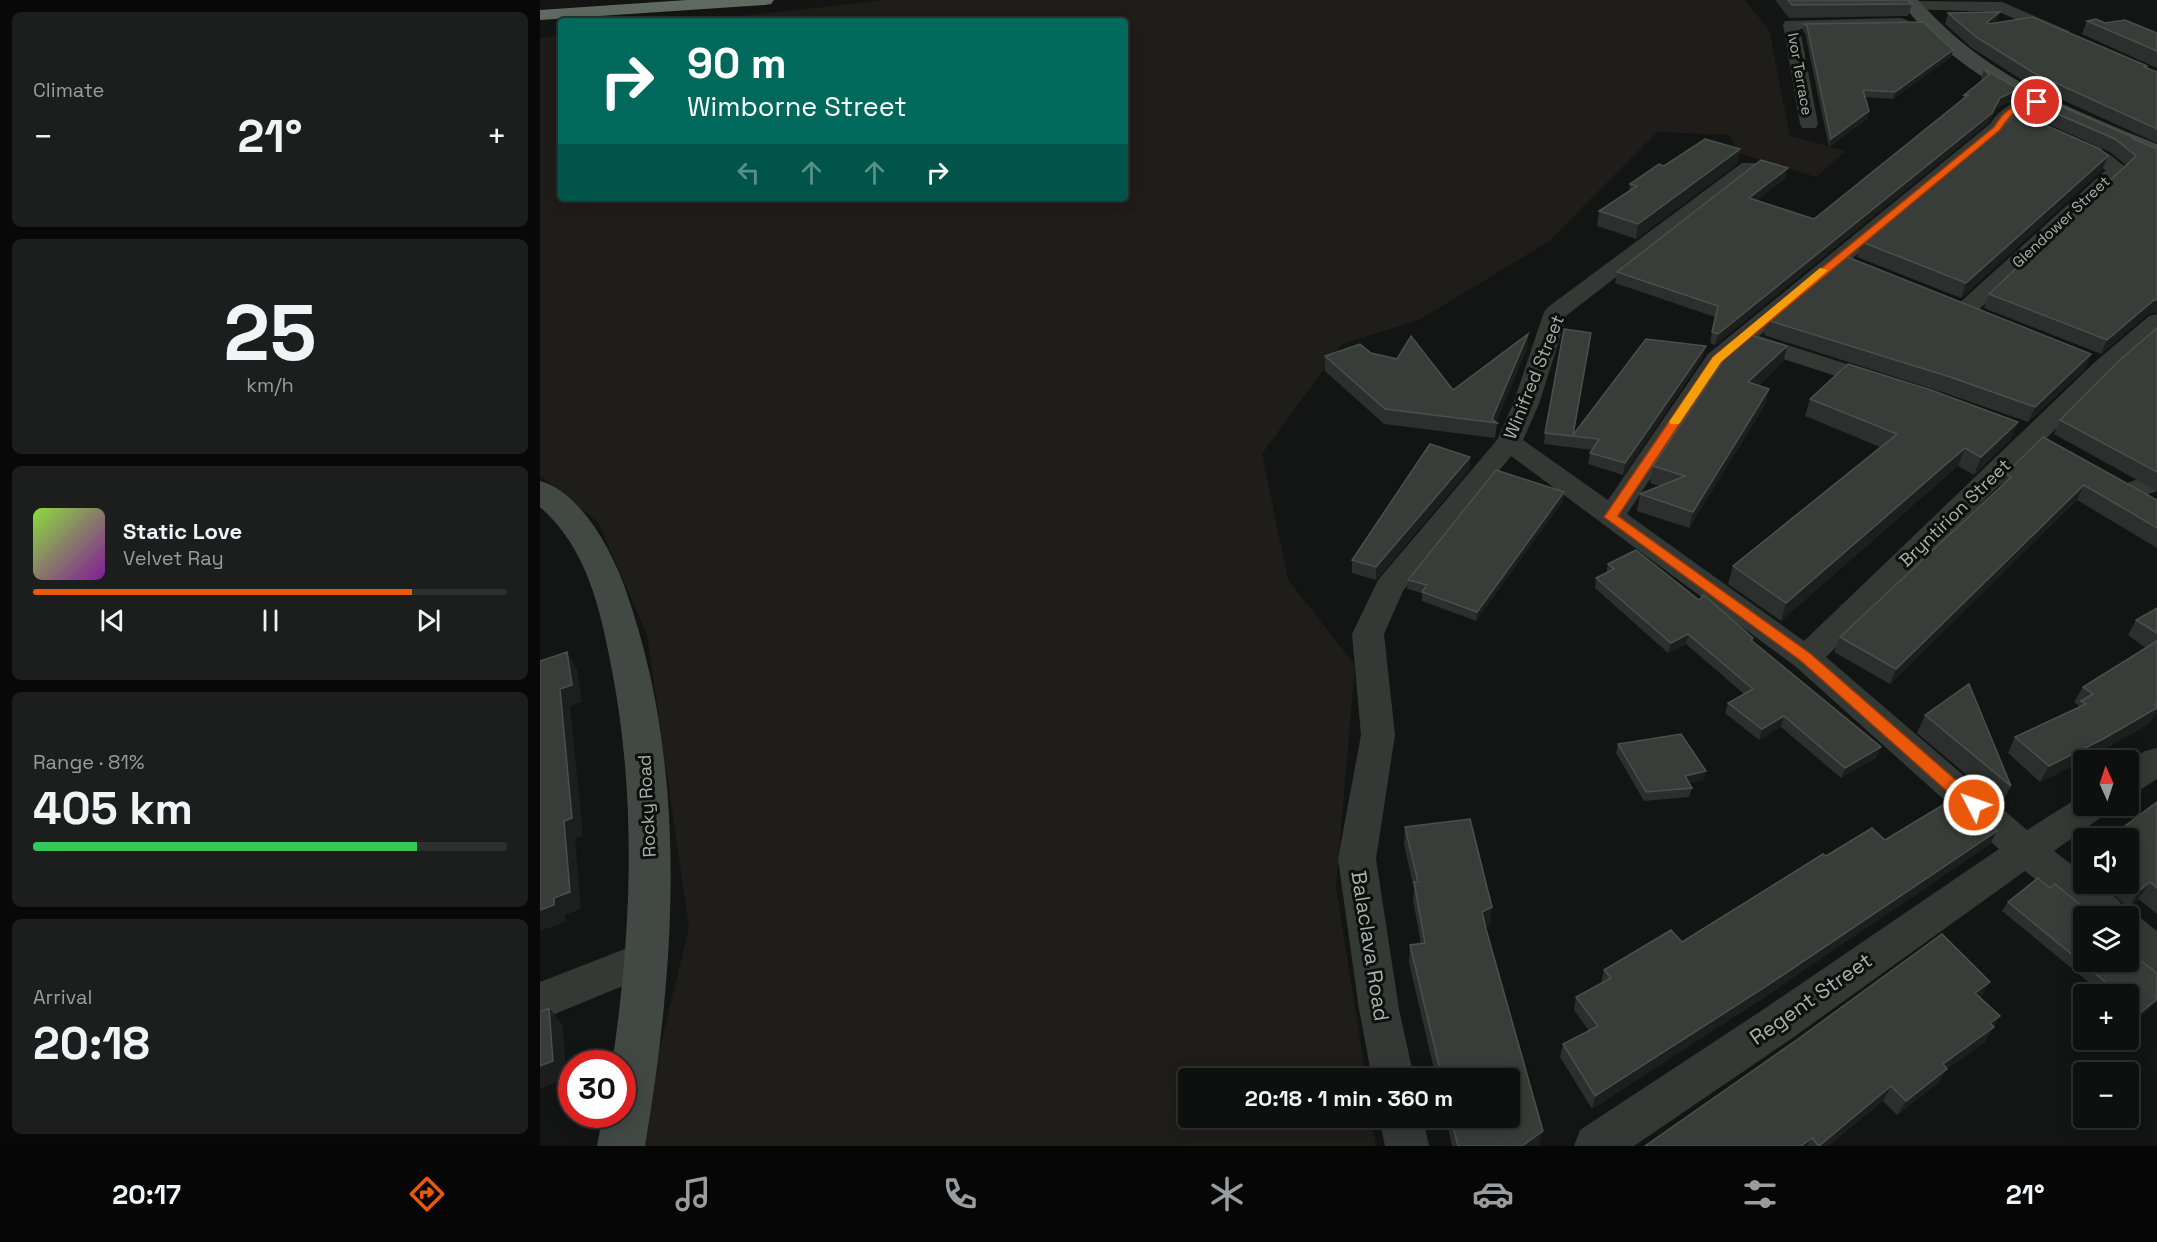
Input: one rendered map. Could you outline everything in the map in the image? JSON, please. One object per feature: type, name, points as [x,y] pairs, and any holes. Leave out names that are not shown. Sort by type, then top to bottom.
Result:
[{"type":"highway","points":[[540,3],[602,0]]},
{"type":"highway","points":[[540,15],[765,0]]},
{"type":"street","points":[[1911,3],[1953,47],[1982,69],[2037,102],[2157,152]]},
{"type":"street","points":[[1911,3],[2002,7],[2077,40]]},
{"type":"street","name":"Ivor Terrace","points":[[1809,124],[1791,24],[1928,23]]},
{"type":"street","points":[[1611,517],[1717,359],[1847,263],[1997,128],[2006,114],[2016,107],[2037,102]]},
{"type":"street","points":[[2006,114],[2027,123]]},
{"type":"street","name":"Glendower Street","points":[[1964,311],[2118,169],[2102,158],[2049,133]]},
{"type":"street","name":"Winifred Street","points":[[1368,634],[1389,587],[1509,442],[1526,404],[1556,312],[1749,167]]},
{"type":"street","name":"Bryntirion Street","points":[[1806,658],[2033,437],[2093,363],[2157,321]]},
{"type":"street","points":[[1743,339],[1901,389]]},
{"type":"street","points":[[1509,442],[1806,658],[2024,849],[2097,906]]},
{"type":"street","points":[[2134,484],[2157,506]]},
{"type":"street","name":"Rocky Road","points":[[540,491],[559,506],[589,543],[608,588],[635,686],[644,749],[650,822],[648,958],[631,1097],[621,1146]]},
{"type":"street","name":"Balaclava Road","points":[[1368,634],[1378,735],[1357,859],[1379,1009],[1391,1068]]},
{"type":"street","points":[[2139,773],[2157,761]]},
{"type":"street","name":"Regent Street","points":[[1596,1146],[1776,1025],[2024,849],[2075,816]]},
{"type":"street","points":[[2139,940],[2157,954]]},
{"type":"street","points":[[540,1001],[648,958]]},
{"type":"street","points":[[1403,1128],[1407,1146]]},
{"type":"shaded area","points":[[886,0],[1745,0],[1769,30],[1790,136],[1846,151],[1816,177],[1738,153],[1730,135],[1657,132],[1548,242],[1419,320],[1342,344],[1262,454],[1288,580],[1355,665],[1336,887],[1364,1068],[1178,1068],[1178,1128],[1373,1128],[1376,1146],[636,1146],[689,928],[647,635],[598,522],[540,475],[540,38],[558,35],[558,201],[1128,201],[1128,18],[724,18]]},
{"type":"building","points":[[1788,0],[1908,0],[1912,4],[1792,5]]},
{"type":"building","points":[[2000,12],[1987,22],[1989,24],[2032,17],[2157,72],[2157,129],[2034,73],[1976,37],[1948,13]]},
{"type":"building","points":[[2096,19],[2105,23],[2125,20],[2157,33],[2157,51],[2087,21]]},
{"type":"building","points":[[1923,22],[1953,50],[1895,92],[1863,90],[1869,111],[1831,139],[1807,26],[1804,24]]},
{"type":"building","points":[[1984,69],[2019,89],[2000,98],[1992,113],[1718,334],[1712,332],[1718,306],[1617,272],[1761,160],[1788,168],[1749,198],[1814,219],[1968,95],[1964,95],[1989,75]]},
{"type":"building","points":[[2042,98],[2157,149],[2157,300],[2154,300],[2107,340],[1989,294],[2136,156],[2115,139],[2030,102]]},
{"type":"building","points":[[2016,112],[2100,149],[2108,156],[1966,283],[1862,242],[2010,120]]},
{"type":"building","points":[[1705,139],[1740,149],[1638,224],[1599,211],[1637,186],[1630,184],[1659,164],[1664,166]]},
{"type":"building","points":[[1845,256],[2091,354],[2035,407],[1950,377],[1767,320]]},
{"type":"building","points":[[2157,328],[2157,472],[2060,420],[2121,359]]},
{"type":"building","points":[[1564,329],[1591,333],[1573,435],[1646,339],[1706,346],[1625,463],[1590,453],[1599,439],[1545,433]]},
{"type":"building","points":[[1528,334],[1492,419],[1497,423],[1385,409],[1325,356],[1360,344],[1371,353],[1397,359],[1411,336],[1453,390]]},
{"type":"building","points":[[1750,335],[1787,346],[1748,382],[1769,389],[1693,512],[1640,494],[1685,476],[1653,466],[1731,349]]},
{"type":"building","points":[[1848,364],[1931,390],[2018,422],[1981,457],[1965,448],[1786,603],[1733,566],[1897,434],[1810,399]]},
{"type":"building","points":[[2043,437],[2157,500],[2157,528],[2084,485],[1896,669],[1840,637],[2011,477],[2005,474]]},
{"type":"building","points":[[1430,444],[1470,457],[1376,567],[1352,560]]},
{"type":"building","points":[[1496,470],[1564,492],[1477,612],[1422,592],[1427,585],[1408,580]]},
{"type":"building","points":[[1636,550],[1699,600],[1704,595],[1753,638],[1751,640],[1881,747],[1845,768],[1784,716],[1762,729],[1728,703],[1753,689],[1688,634],[1671,643],[1596,578],[1614,569],[1608,564]]},
{"type":"building","points":[[2157,608],[2157,633],[2136,620]]},
{"type":"building","points":[[2157,641],[2157,703],[2155,705],[2157,708],[2081,750],[2073,750],[2073,754],[2049,766],[2015,737],[2086,704],[2081,701],[2093,694],[2083,687]]},
{"type":"building","points":[[567,652],[572,685],[560,689],[572,818],[564,821],[570,892],[554,898],[554,905],[540,910],[540,661]]},
{"type":"building","points":[[1969,684],[2011,786],[1925,715]]},
{"type":"building","points":[[1681,734],[1706,771],[1685,776],[1692,788],[1646,792],[1618,744]]},
{"type":"building","points":[[1956,797],[1997,831],[1765,987],[1595,1096],[1563,1044],[1598,1026],[1576,997],[1611,978],[1604,970],[1671,930],[1682,942],[1823,854],[1826,856],[1872,828],[1885,840]]},
{"type":"building","points":[[2157,802],[2157,888],[2150,882],[2139,891],[2139,828],[2122,828]]},
{"type":"building","points":[[1470,819],[1492,907],[1482,912],[1543,1131],[1522,1146],[1458,1146],[1454,1128],[1520,1128],[1520,1068],[1440,1068],[1410,945],[1425,943],[1414,882],[1418,882],[1405,827]]},
{"type":"building","points":[[2038,878],[2050,888],[2055,884],[2082,906],[2073,906],[2073,955],[2008,902]]},
{"type":"building","points":[[1942,934],[1990,982],[1975,993],[2000,1016],[1990,1023],[1994,1027],[1943,1064],[1947,1069],[1906,1101],[1891,1086],[1819,1146],[1812,1138],[1801,1146],[1645,1146],[1798,1039]]},
{"type":"building","points":[[2139,959],[2157,973],[2157,999],[2141,1012],[2139,1010],[2139,984],[2108,984],[2093,972],[2139,972]]},
{"type":"building","points":[[549,1008],[553,1061],[540,1066],[540,1012]]},
{"type":"slow traffic","points":[[1675,422],[1717,359],[1823,270]]},
{"type":"route","points":[[1974,805],[1806,658],[1611,517],[1717,359],[1997,128],[2006,114],[2016,107],[2037,102]]}]
